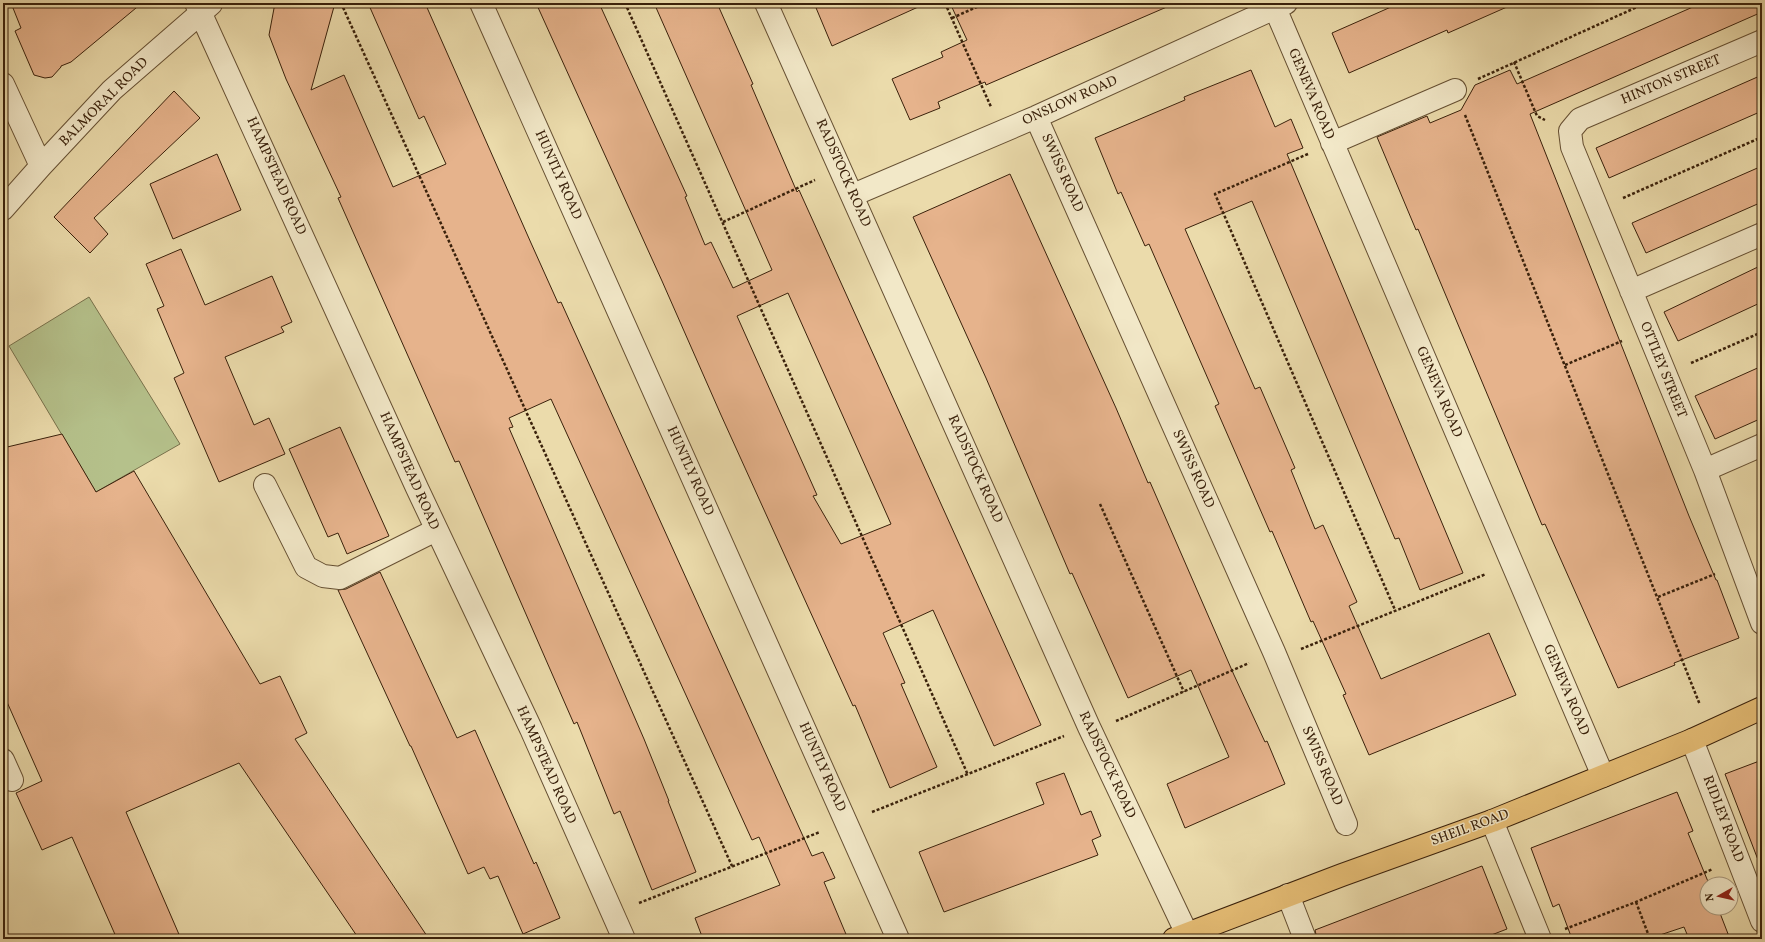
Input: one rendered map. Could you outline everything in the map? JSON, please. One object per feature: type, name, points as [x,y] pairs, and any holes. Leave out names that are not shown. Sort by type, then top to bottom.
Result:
[{"type":"main road","name":"SHEIL ROAD","points":[[1180,937],[1288,895],[1492,821],[1701,736],[1762,708]]},
{"type":"street","name":"HUNTLY ROAD","points":[[481,3],[898,939]]},
{"type":"street","name":"RADSTOCK ROAD","points":[[766,3],[841,168],[1091,731],[1180,937]]},
{"type":"street","name":"ONSLOW ROAD","points":[[853,195],[1036,117],[1280,5]]},
{"type":"street","name":"GENEVA ROAD","points":[[1280,5],[1332,143],[1603,776]]},
{"type":"street","name":"BALMORAL ROAD","points":[[3,209],[112,90],[203,6]]},
{"type":"street","name":"HAMPSTEAD ROAD","points":[[203,6],[436,530],[531,729],[624,939]]},
{"type":"street","name":"HINTON STREET","points":[[1575,125],[1762,41]]},
{"type":"street","points":[[3,84],[41,166]]},
{"type":"street","points":[[1332,143],[1455,90]]},
{"type":"street","name":"SWISS ROAD","points":[[1036,117],[1276,655],[1346,824]]},
{"type":"street","name":"OTTLEY STREET","points":[[1575,125],[1572,147],[1664,375],[1705,470],[1739,566],[1762,623]]},
{"type":"street","points":[[1631,291],[1762,234]]},
{"type":"street","points":[[1705,470],[1762,445]]},
{"type":"street","points":[[265,485],[306,567],[323,576],[340,578],[436,530]]},
{"type":"street","name":"RIDLEY ROAD","points":[[1701,736],[1739,858],[1762,921]]},
{"type":"street","points":[[3,760],[12,780]]},
{"type":"street","points":[[1492,821],[1540,939]]},
{"type":"street","points":[[1288,895],[1305,939]]},
{"type":"path","points":[[341,3],[732,866]]},
{"type":"path","points":[[625,3],[968,775]]},
{"type":"path","points":[[945,3],[1001,131]]},
{"type":"path","points":[[952,18],[986,3]]},
{"type":"path","points":[[1646,3],[1455,90],[1658,597],[1701,736]]},
{"type":"path","points":[[1514,62],[1537,116],[1575,125]]},
{"type":"path","points":[[1597,209],[1762,137]]},
{"type":"path","points":[[1332,143],[1215,194],[1395,610]]},
{"type":"path","points":[[723,222],[841,168]]},
{"type":"path","points":[[1565,365],[1647,331]]},
{"type":"path","points":[[1664,375],[1762,332]]},
{"type":"path","points":[[1100,504],[1184,692]]},
{"type":"path","points":[[1091,731],[1276,655],[1512,564]]},
{"type":"path","points":[[1658,597],[1712,575],[1739,566]]},
{"type":"path","points":[[1540,939],[1636,902],[1739,858]]},
{"type":"path","points":[[1636,902],[1650,939]]},
{"type":"green space","points":[[89,297],[180,444],[96,492],[9,346]]},
{"type":"building","points":[[11,3],[142,3],[71,62],[61,66],[52,77],[45,78],[34,75],[15,31],[21,28]]},
{"type":"building","points":[[275,3],[335,3],[311,90],[344,75],[393,187],[446,164],[424,116],[419,119],[368,3],[425,3],[558,303],[561,302],[812,856],[823,852],[835,878],[824,882],[848,939],[703,939],[695,918],[780,885],[759,837],[752,840],[551,399],[509,418],[513,427],[509,428],[644,739],[696,872],[652,890],[620,811],[614,814],[577,722],[574,724],[459,461],[455,462],[338,198],[341,197],[286,79],[269,35]]},
{"type":"building","points":[[536,3],[599,3],[687,196],[685,197],[705,245],[711,242],[733,288],[772,270],[654,3],[717,3],[753,84],[751,85],[797,192],[799,190],[1041,725],[994,746],[933,610],[883,633],[905,683],[901,684],[937,767],[890,788],[855,705],[853,706]],"holes":[[[788,293],[891,524],[841,544],[813,496],[817,495],[737,316]]]},
{"type":"building","points":[[814,3],[927,3],[832,46]]},
{"type":"building","points":[[950,3],[1176,3],[986,85],[985,82],[938,102],[940,108],[910,120],[892,79],[943,57],[941,52],[967,40]]},
{"type":"building","points":[[1400,3],[1516,3],[1448,33],[1447,30],[1349,73],[1332,33]]},
{"type":"building","points":[[1702,3],[1762,3],[1762,12],[1530,114],[1689,516],[1717,580],[1739,638],[1674,663],[1675,665],[1618,688],[1545,524],[1542,525],[1418,229],[1416,230],[1377,137],[1427,116],[1430,123],[1461,110],[1475,85],[1510,70],[1517,84]]},
{"type":"building","points":[[1251,70],[1275,127],[1291,119],[1303,148],[1287,154],[1463,573],[1420,590],[1399,538],[1395,539],[1252,201],[1185,229],[1255,389],[1260,387],[1295,468],[1291,470],[1315,529],[1323,525],[1357,602],[1349,606],[1381,679],[1489,633],[1516,695],[1369,755],[1343,695],[1346,694],[1313,621],[1311,622],[1272,531],[1270,532],[1215,406],[1219,404],[1149,244],[1145,246],[1121,192],[1118,194],[1095,138],[1185,100],[1184,97]]},
{"type":"building","points":[[1762,75],[1762,111],[1609,178],[1596,148]]},
{"type":"building","points":[[174,91],[200,118],[94,218],[108,234],[90,253],[54,217]]},
{"type":"building","points":[[217,154],[241,210],[173,239],[150,184]]},
{"type":"building","points":[[1762,166],[1762,202],[1646,253],[1632,223]]},
{"type":"building","points":[[1010,174],[1116,408],[1148,483],[1150,482],[1234,675],[1265,742],[1267,741],[1285,784],[1185,828],[1167,784],[1229,757],[1191,670],[1128,698],[1072,573],[1070,574],[986,378],[913,217]]},
{"type":"building","points":[[181,249],[205,305],[272,276],[292,322],[281,327],[284,332],[225,357],[254,425],[269,418],[285,454],[219,482],[174,378],[184,373],[157,309],[164,306],[146,264]]},
{"type":"building","points":[[1762,265],[1762,302],[1678,341],[1664,312]]},
{"type":"building","points":[[1762,366],[1762,418],[1715,439],[1695,396]]},
{"type":"building","points":[[340,427],[389,536],[347,554],[338,533],[328,537],[289,449]]},
{"type":"building","points":[[62,434],[96,492],[134,471],[260,684],[280,676],[307,733],[295,739],[429,939],[359,939],[239,763],[126,812],[181,939],[117,939],[72,837],[42,850],[16,793],[42,781],[3,693],[3,448]]},
{"type":"building","points":[[380,572],[457,738],[475,730],[534,864],[536,862],[560,918],[523,934],[498,876],[490,879],[484,867],[468,874],[411,746],[338,590],[346,589]]},
{"type":"building","points":[[1762,760],[1762,864],[1760,865],[1725,774]]},
{"type":"building","points":[[1064,773],[1081,815],[1091,811],[1101,836],[1092,840],[1098,855],[944,912],[919,852],[1044,804],[1036,783]]},
{"type":"building","points":[[1677,792],[1693,831],[1688,833],[1706,876],[1699,876],[1699,916],[1721,916],[1730,939],[1689,939],[1684,927],[1648,939],[1572,939],[1559,904],[1553,907],[1531,848]]},
{"type":"building","points":[[1482,866],[1507,929],[1481,939],[1317,939],[1315,930]]}]
